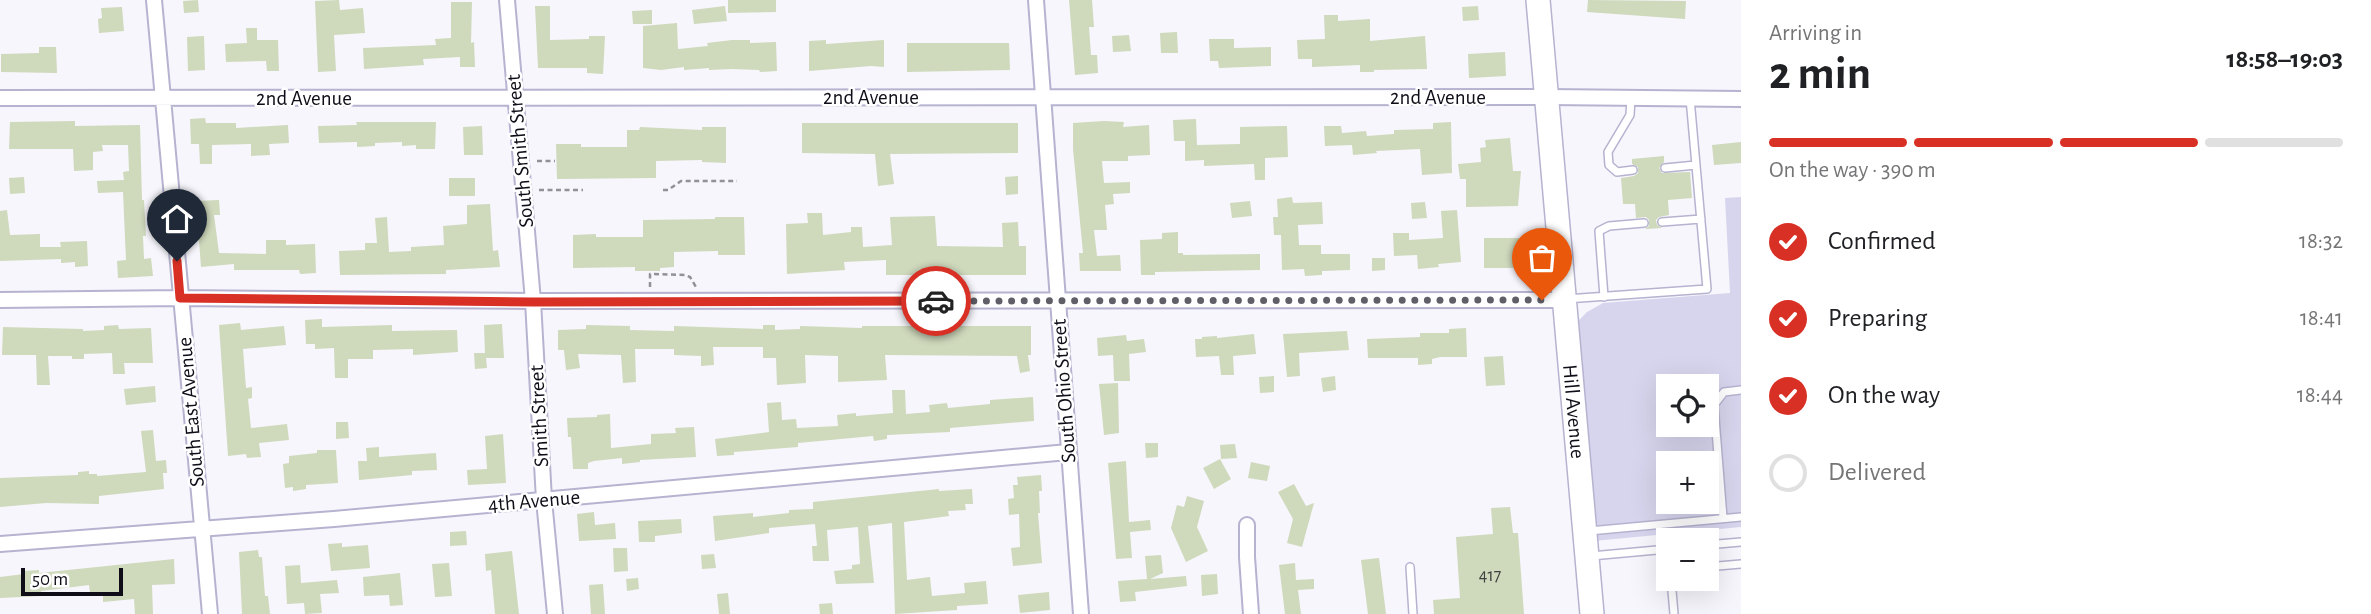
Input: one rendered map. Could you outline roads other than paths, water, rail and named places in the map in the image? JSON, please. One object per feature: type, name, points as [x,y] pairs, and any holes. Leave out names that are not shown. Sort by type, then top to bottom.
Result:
[{"type":"main road","name":"Hill Avenue","points":[[1538,0],[1592,614]]},
{"type":"street","name":"South East Avenue","points":[[154,0],[210,614]]},
{"type":"street","name":"South Smith Street","points":[[507,0],[533,302]]},
{"type":"street","name":"South Ohio Street","points":[[1036,0],[1081,614]]},
{"type":"street","name":"2nd Avenue","points":[[0,98],[1741,99]]},
{"type":"street","points":[[0,300],[1565,300]]},
{"type":"street","name":"Smith Street","points":[[533,302],[544,500],[555,614]]},
{"type":"street","name":"4th Avenue","points":[[0,544],[334,519],[1068,452]]},
{"type":"street","points":[[1247,525],[1251,614]]},
{"type":"lane","points":[[1631,98],[1630,115],[1608,152],[1609,165],[1617,172],[1633,170]]},
{"type":"lane","points":[[1565,300],[1707,289],[1690,99]]},
{"type":"lane","points":[[1665,168],[1696,165]]},
{"type":"lane","points":[[1662,222],[1701,219]]},
{"type":"lane","points":[[1604,297],[1599,231],[1609,226],[1644,223]]},
{"type":"lane","points":[[1723,518],[1714,405],[1724,392],[1741,390]]},
{"type":"lane","points":[[1585,532],[1741,517]]},
{"type":"lane","points":[[1719,544],[1741,542]]},
{"type":"lane","points":[[1587,557],[1656,550]]},
{"type":"lane","points":[[1719,566],[1741,564]]},
{"type":"lane","points":[[1410,567],[1413,614]]},
{"type":"lane","points":[[1672,591],[1674,614]]}]
